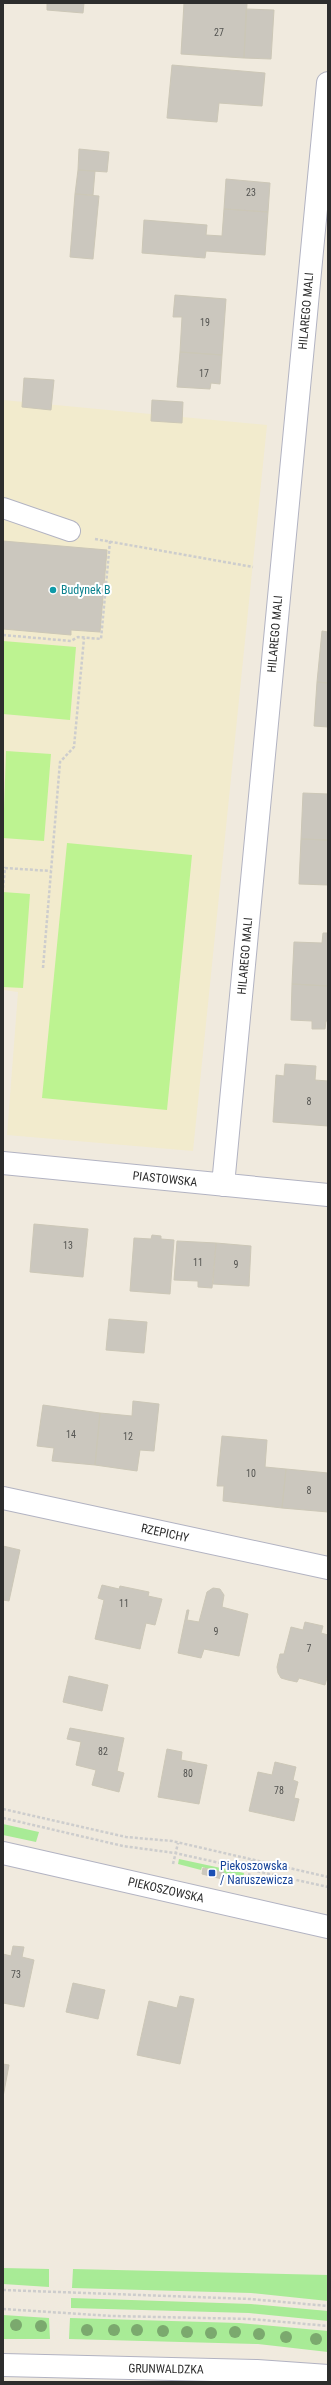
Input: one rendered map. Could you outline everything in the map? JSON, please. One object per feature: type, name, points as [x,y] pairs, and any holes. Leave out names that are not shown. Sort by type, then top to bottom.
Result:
[{"type":"street","name":"HILAREGO MALI","points":[[223,1185],[328,83]]},
{"type":"street","name":"PIASTOWSKA","points":[[3,1163],[328,1195]]},
{"type":"street","name":"RZEPICHY","points":[[3,1498],[328,1568]]},
{"type":"street","name":"PIEKOSZOWSKA","points":[[3,1853],[328,1927]]},
{"type":"street","name":"GRUNWALDZKA","points":[[3,2365],[257,2371],[328,2376]]},
{"type":"lane","points":[[3,508],[70,531]]},
{"type":"path","points":[[70,531],[79,536],[282,571]]},
{"type":"path","points":[[3,635],[72,641],[78,637],[101,639],[110,541]]},
{"type":"path","points":[[43,968],[60,762],[74,747],[84,638]]},
{"type":"path","points":[[3,888],[5,868],[51,871]]},
{"type":"path","points":[[3,1809],[126,1837],[178,1843],[328,1877]]},
{"type":"path","points":[[3,1818],[123,1846],[175,1853],[328,1887]]},
{"type":"path","points":[[174,1858],[178,1843]]},
{"type":"path","points":[[248,1880],[252,1860]]},
{"type":"path","points":[[3,2290],[250,2299],[328,2306]]},
{"type":"path","points":[[3,2310],[112,2316],[251,2318],[328,2326]]},
{"type":"shaded area","points":[[3,400],[267,425],[193,1151],[7,1135],[18,992],[3,990]]},
{"type":"green space","points":[[3,641],[76,647],[70,720],[3,714]]},
{"type":"green space","points":[[6,751],[51,754],[44,841],[3,838]]},
{"type":"green space","points":[[67,843],[192,855],[167,1110],[42,1098]]},
{"type":"green space","points":[[3,892],[30,894],[23,988],[3,987]]},
{"type":"green space","points":[[3,1824],[39,1832],[36,1842],[3,1835]]},
{"type":"green space","points":[[179,1859],[244,1873],[243,1879],[202,1867],[201,1870],[178,1864]]},
{"type":"green space","points":[[3,2268],[49,2269],[49,2287],[3,2284]]},
{"type":"green space","points":[[73,2269],[328,2275],[328,2301],[251,2293],[72,2288]]},
{"type":"green space","points":[[71,2298],[251,2304],[328,2311],[328,2321],[249,2313],[71,2308]]},
{"type":"green space","points":[[3,2315],[49,2318],[50,2339],[3,2339]]},
{"type":"green space","points":[[70,2318],[239,2323],[328,2331],[328,2352],[258,2344],[69,2339]]},
{"type":"building","points":[[47,3],[84,3],[83,13],[47,10]]},
{"type":"building","points":[[184,3],[247,3],[244,58],[181,54]]},
{"type":"building","points":[[246,9],[274,10],[271,59],[244,58]]},
{"type":"building","points":[[172,65],[265,73],[262,106],[219,103],[217,122],[167,118]]},
{"type":"building","points":[[79,149],[109,152],[107,172],[78,170]]},
{"type":"building","points":[[78,170],[95,171],[93,195],[75,194]]},
{"type":"building","points":[[226,179],[270,183],[268,212],[224,209]]},
{"type":"building","points":[[75,194],[99,196],[93,259],[70,257]]},
{"type":"building","points":[[224,209],[268,212],[265,255],[206,251],[205,258],[142,253],[144,220],[207,225],[206,235],[222,236]]},
{"type":"building","points":[[175,295],[226,299],[222,355],[180,352],[182,317],[173,317]]},
{"type":"building","points":[[180,352],[222,355],[220,384],[211,383],[210,389],[177,387]]},
{"type":"building","points":[[24,378],[54,380],[51,410],[22,407]]},
{"type":"building","points":[[152,400],[183,402],[182,423],[151,421]]},
{"type":"building","name":"Budynek B","points":[[3,541],[107,550],[100,632],[71,630],[71,635],[3,629]]},
{"type":"building","points":[[322,631],[328,632],[328,683],[317,682]]},
{"type":"building","points":[[317,682],[328,683],[328,727],[314,726]]},
{"type":"building","points":[[303,793],[328,794],[328,840],[301,839]]},
{"type":"building","points":[[301,839],[328,840],[328,885],[299,884]]},
{"type":"building","points":[[323,933],[328,933],[328,986],[292,984],[294,942],[322,943]]},
{"type":"building","points":[[292,984],[328,986],[328,1021],[326,1021],[325,1029],[312,1029],[312,1021],[291,1020]]},
{"type":"building","points":[[285,1064],[316,1066],[315,1080],[328,1081],[328,1126],[273,1122],[276,1075],[284,1076]]},
{"type":"building","points":[[34,1224],[88,1229],[83,1277],[30,1272]]},
{"type":"building","points":[[152,1235],[161,1236],[161,1239],[174,1240],[170,1294],[130,1291],[134,1238],[151,1239]]},
{"type":"building","points":[[177,1241],[216,1243],[212,1288],[198,1287],[198,1281],[174,1280]]},
{"type":"building","points":[[216,1243],[251,1246],[249,1286],[213,1284]]},
{"type":"building","points":[[109,1319],[147,1322],[144,1353],[106,1350]]},
{"type":"building","points":[[133,1401],[159,1404],[154,1451],[140,1450],[137,1471],[95,1465],[100,1413],[132,1416]]},
{"type":"building","points":[[43,1405],[100,1413],[95,1465],[52,1461],[54,1448],[37,1446]]},
{"type":"building","points":[[222,1436],[267,1440],[265,1467],[286,1469],[282,1508],[223,1501],[224,1486],[217,1486]]},
{"type":"building","points":[[286,1469],[328,1473],[328,1512],[282,1508]]},
{"type":"building","points":[[3,1546],[20,1550],[9,1601],[3,1600]]},
{"type":"building","points":[[102,1585],[119,1589],[120,1586],[149,1592],[148,1596],[162,1599],[155,1625],[146,1623],[140,1649],[95,1639],[104,1600],[98,1598]]},
{"type":"building","points":[[213,1588],[220,1589],[224,1595],[222,1607],[248,1614],[239,1656],[204,1649],[201,1658],[178,1653],[187,1610],[189,1610],[187,1620],[199,1622],[207,1592]]},
{"type":"building","points":[[305,1622],[323,1626],[321,1633],[328,1635],[328,1674],[325,1685],[299,1678],[297,1682],[288,1680],[281,1678],[278,1673],[277,1667],[280,1654],[284,1654],[291,1627],[303,1630]]},
{"type":"building","points":[[69,1676],[108,1685],[102,1711],[63,1702]]},
{"type":"building","points":[[70,1728],[124,1738],[117,1771],[124,1773],[119,1792],[92,1785],[96,1770],[76,1765],[81,1742],[67,1739]]},
{"type":"building","points":[[167,1749],[182,1752],[181,1760],[207,1765],[199,1804],[158,1797]]},
{"type":"building","points":[[275,1762],[296,1767],[293,1780],[298,1782],[294,1798],[299,1799],[294,1821],[249,1811],[258,1772],[272,1775]]},
{"type":"building","points":[[203,1868],[224,1872],[222,1879],[202,1874]]},
{"type":"building","points":[[13,1946],[24,1947],[22,1957],[34,1960],[24,2007],[3,2003],[3,1954],[11,1956]]},
{"type":"building","points":[[73,1983],[105,1990],[98,2019],[66,2012]]},
{"type":"building","points":[[180,1996],[194,1999],[180,2064],[137,2055],[149,2001],[177,2008]]},
{"type":"building","points":[[3,2064],[9,2065],[3,2097]]},
{"type":"place","name":"Budynek B","points":[[53,590]]},
{"type":"place","name":"Piekoszowska / Naruszewicza","points":[[212,1873]]}]
